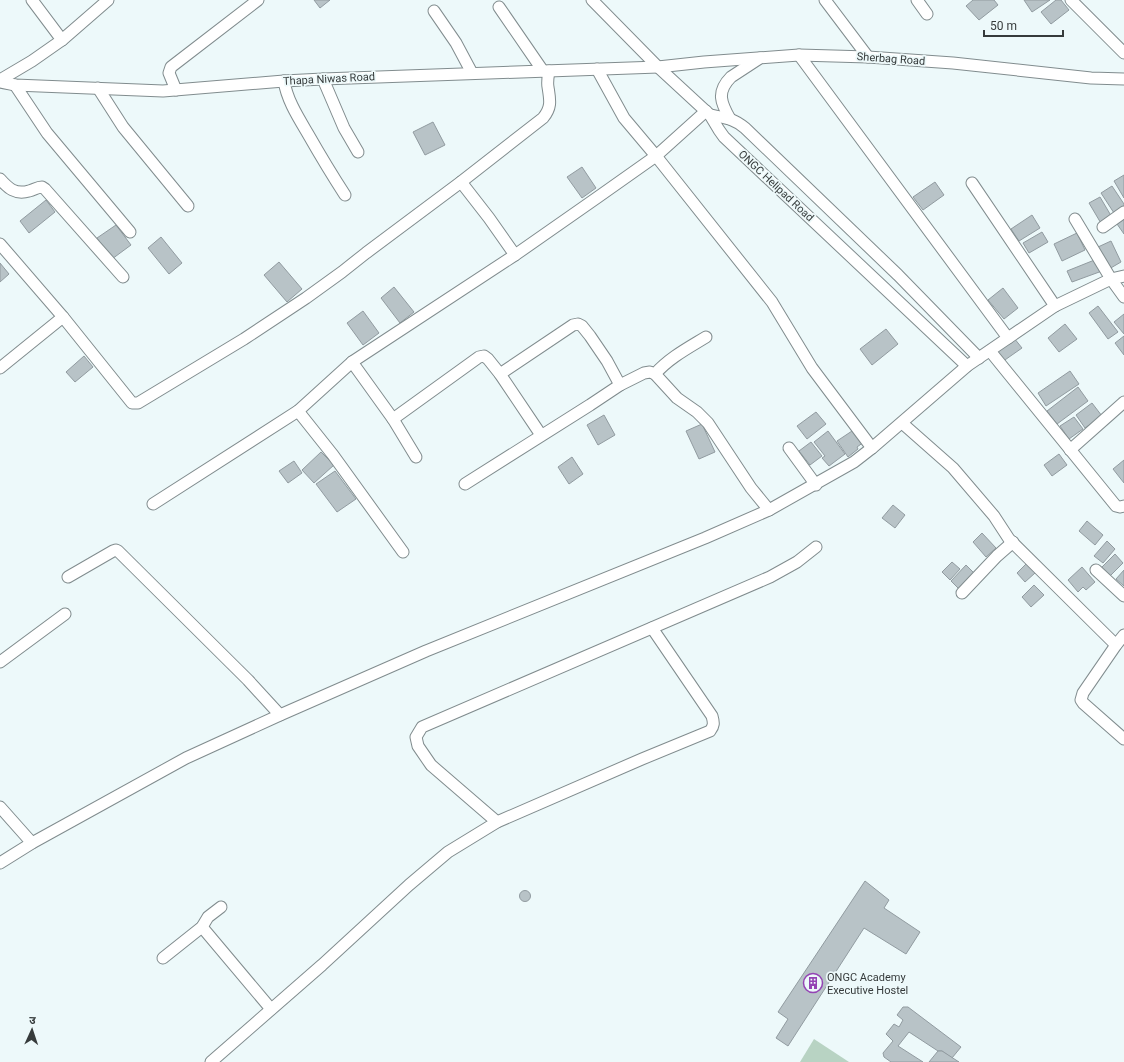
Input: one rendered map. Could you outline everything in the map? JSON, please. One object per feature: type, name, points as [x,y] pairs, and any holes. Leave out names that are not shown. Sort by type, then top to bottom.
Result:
[{"type":"street","points":[[32,0],[62,40]]},
{"type":"street","points":[[0,81],[62,40],[108,0]]},
{"type":"street","points":[[176,90],[170,73],[172,67],[258,0]]},
{"type":"street","name":"ONGC Helipad Road","points":[[592,0],[658,67],[708,113],[724,136],[968,366]]},
{"type":"street","points":[[825,0],[868,57]]},
{"type":"street","points":[[917,0],[927,14]]},
{"type":"street","points":[[1071,0],[1124,53]]},
{"type":"street","points":[[0,244],[63,316],[132,402],[138,403],[237,343],[306,298],[461,182],[546,115],[550,103],[546,71],[499,7]]},
{"type":"street","points":[[434,11],[456,42],[472,74]]},
{"type":"street","points":[[799,55],[1008,338]]},
{"type":"street","name":"Sherbag Road","points":[[658,67],[799,55],[868,57],[968,65],[1091,78],[1124,79]]},
{"type":"street","points":[[730,119],[723,106],[722,89],[731,77],[762,57]]},
{"type":"street","name":"Thapa Niwas Road","points":[[0,81],[15,85],[163,91],[323,78],[658,67]]},
{"type":"street","points":[[596,69],[624,118],[772,302],[812,368],[872,448]]},
{"type":"street","points":[[323,78],[344,128],[358,152]]},
{"type":"street","points":[[284,81],[286,91],[295,111],[330,173],[345,195]]},
{"type":"street","points":[[15,85],[47,133],[130,232]]},
{"type":"street","points":[[98,88],[123,127],[188,206]]},
{"type":"street","points":[[153,504],[298,411],[352,362],[515,255],[656,156],[708,113],[738,122],[745,128],[898,275],[979,358]]},
{"type":"street","points":[[0,179],[8,188],[14,191],[24,192],[42,187],[45,189],[123,277]]},
{"type":"street","points":[[461,182],[515,255]]},
{"type":"street","points":[[972,183],[1055,306]]},
{"type":"street","points":[[1103,227],[1124,212]]},
{"type":"street","points":[[1075,219],[1111,279],[1124,297]]},
{"type":"street","points":[[0,863],[186,758],[280,715],[440,646],[705,538],[769,510],[816,485],[854,462],[968,366],[1055,306],[1111,279],[1124,276]]},
{"type":"street","points":[[0,368],[63,316]]},
{"type":"street","points":[[500,374],[573,325],[578,324],[582,326],[590,336],[607,361],[620,385]]},
{"type":"street","points":[[655,374],[671,359],[706,337]]},
{"type":"street","points":[[990,351],[1116,506],[1120,508],[1124,506]]},
{"type":"street","points":[[393,419],[479,357],[484,356],[500,374],[541,435]]},
{"type":"street","points":[[352,362],[393,419],[416,457]]},
{"type":"street","points":[[464,484],[620,385],[644,373],[650,372],[655,374],[677,398],[697,412],[708,423],[751,488],[769,510]]},
{"type":"street","points":[[1070,450],[1124,402]]},
{"type":"street","points":[[298,411],[333,455],[403,552]]},
{"type":"street","points":[[902,423],[958,473],[994,516],[1009,539],[1116,645]]},
{"type":"street","points":[[789,448],[816,485]]},
{"type":"street","points":[[962,593],[997,556],[1013,542]]},
{"type":"street","points":[[497,822],[431,764],[418,746],[416,737],[422,728],[770,577],[797,562],[816,547]]},
{"type":"street","points":[[68,576],[113,551],[118,551],[248,680],[280,715]]},
{"type":"street","points":[[1096,570],[1124,596]]},
{"type":"street","points":[[0,662],[65,614]]},
{"type":"street","points":[[211,1062],[448,852],[497,822],[710,731],[714,727],[712,716],[652,628]]},
{"type":"street","points":[[1124,635],[1083,693],[1081,700],[1124,739]]},
{"type":"street","points":[[0,808],[32,844]]},
{"type":"street","points":[[163,958],[202,927],[208,918],[221,907]]},
{"type":"street","points":[[202,927],[271,1009]]},
{"type":"green space","points":[[814,1039],[849,1062],[800,1062]]},
{"type":"building","points":[[314,0],[330,0],[320,8]]},
{"type":"building","points":[[973,0],[994,0],[998,5],[979,20],[966,6]]},
{"type":"building","points":[[1024,0],[1050,0],[1032,12]]},
{"type":"building","points":[[1056,0],[1061,0],[1069,10],[1051,24],[1041,12]]},
{"type":"building","points":[[433,122],[445,145],[425,155],[413,132]]},
{"type":"building","points":[[582,167],[596,188],[582,198],[567,177]]},
{"type":"building","points":[[1124,175],[1124,198],[1114,181]]},
{"type":"building","points":[[935,182],[944,195],[923,210],[913,197]]},
{"type":"building","points":[[1112,186],[1124,204],[1124,207],[1114,213],[1101,193]]},
{"type":"building","points":[[1100,197],[1113,219],[1102,225],[1089,203]]},
{"type":"building","points":[[46,200],[55,212],[29,233],[20,221]]},
{"type":"building","points":[[1032,215],[1040,228],[1019,241],[1011,229]]},
{"type":"building","points":[[1124,219],[1124,234],[1117,224]]},
{"type":"building","points":[[116,225],[131,245],[112,259],[97,238]]},
{"type":"building","points":[[1042,232],[1048,242],[1029,253],[1023,243]]},
{"type":"building","points":[[1077,233],[1085,250],[1062,261],[1054,244]]},
{"type":"building","points":[[161,237],[182,263],[169,274],[148,248]]},
{"type":"building","points":[[1111,241],[1121,262],[1109,269],[1098,247]]},
{"type":"building","points":[[1097,259],[1102,271],[1072,282],[1067,271]]},
{"type":"building","points":[[279,262],[302,289],[287,302],[264,275]]},
{"type":"building","points":[[0,263],[9,274],[0,282]]},
{"type":"building","points":[[394,287],[414,312],[400,323],[381,298]]},
{"type":"building","points":[[1003,288],[1018,308],[1004,319],[988,300]]},
{"type":"building","points":[[1098,306],[1118,332],[1108,339],[1089,313]]},
{"type":"building","points":[[363,311],[379,333],[363,345],[347,323]]},
{"type":"building","points":[[1124,314],[1124,334],[1114,322]]},
{"type":"building","points":[[1065,324],[1077,339],[1059,352],[1048,338]]},
{"type":"building","points":[[886,329],[898,344],[872,365],[860,349]]},
{"type":"building","points":[[1124,336],[1124,355],[1115,343]]},
{"type":"building","points":[[1014,338],[1022,348],[1002,362],[993,352]]},
{"type":"building","points":[[84,356],[93,367],[75,382],[66,372]]},
{"type":"building","points":[[1070,371],[1079,384],[1046,406],[1038,393]]},
{"type":"building","points":[[1078,387],[1088,401],[1057,424],[1047,411]]},
{"type":"building","points":[[1092,403],[1102,416],[1085,428],[1076,415]]},
{"type":"building","points":[[816,412],[826,424],[807,439],[797,426]]},
{"type":"building","points":[[604,415],[615,435],[598,445],[587,425]]},
{"type":"building","points":[[1074,417],[1083,429],[1069,439],[1060,426]]},
{"type":"building","points":[[702,424],[715,452],[699,459],[686,431]]},
{"type":"building","points":[[855,429],[864,442],[848,457],[837,441]]},
{"type":"building","points":[[828,431],[845,454],[829,466],[822,458],[825,456],[814,442]]},
{"type":"building","points":[[811,442],[822,456],[810,465],[799,451]]},
{"type":"building","points":[[321,452],[334,465],[314,483],[302,470]]},
{"type":"building","points":[[1059,454],[1067,465],[1052,476],[1044,465]]},
{"type":"building","points":[[572,457],[583,474],[569,484],[558,467]]},
{"type":"building","points":[[1124,460],[1124,483],[1113,469]]},
{"type":"building","points":[[294,461],[302,473],[288,483],[279,471]]},
{"type":"building","points":[[335,471],[356,499],[337,512],[316,484]]},
{"type":"building","points":[[893,505],[905,515],[895,528],[882,518]]},
{"type":"building","points":[[1087,521],[1103,535],[1095,545],[1079,531]]},
{"type":"building","points":[[982,533],[996,548],[986,557],[973,542]]},
{"type":"building","points":[[1107,541],[1115,549],[1103,563],[1094,556]]},
{"type":"building","points":[[1115,554],[1123,563],[1110,576],[1101,568]]},
{"type":"building","points":[[952,562],[960,569],[950,580],[942,572]]},
{"type":"building","points":[[1026,564],[1035,573],[1025,582],[1017,573]]},
{"type":"building","points":[[966,565],[974,573],[959,589],[951,581]]},
{"type":"building","points":[[1082,567],[1095,582],[1086,590],[1083,587],[1078,592],[1068,580]]},
{"type":"building","points":[[1124,570],[1124,586],[1116,579]]},
{"type":"building","points":[[1034,585],[1044,595],[1031,607],[1022,597]]},
{"type":"building","name":"ONGC Academy Executive Hostel","points":[[865,881],[889,900],[884,908],[920,932],[906,954],[864,928],[788,1046],[776,1038],[788,1019],[778,1012]]},
{"type":"building","points":[[523,891],[527,891],[529,892],[529,900],[523,901],[520,898],[520,894]]},
{"type":"building","points":[[903,1007],[908,1007],[961,1047],[952,1058],[942,1051],[938,1051],[909,1032],[898,1046],[923,1062],[891,1062],[884,1057],[883,1053],[893,1041],[886,1034],[894,1024],[899,1027],[903,1020],[897,1015]]},
{"type":"building","points":[[938,1051],[942,1051],[959,1062],[929,1062]]},
{"type":"place","name":"ONGC Academy Executive Hostel","points":[[813,983]]}]
